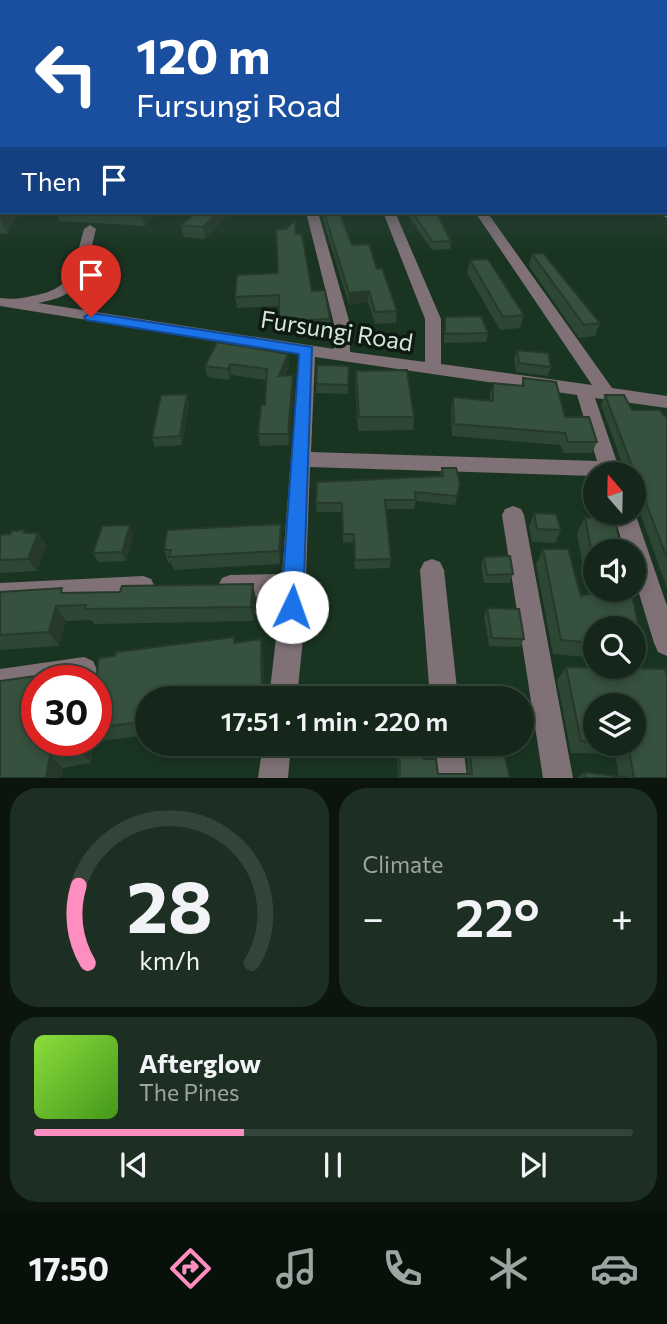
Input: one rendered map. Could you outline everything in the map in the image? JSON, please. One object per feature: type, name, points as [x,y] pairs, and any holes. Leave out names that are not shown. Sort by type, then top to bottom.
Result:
[{"type":"street","points":[[313,214],[342,324],[342,356]]},
{"type":"street","points":[[390,214],[433,319],[433,369]]},
{"type":"street","points":[[482,214],[608,395]]},
{"type":"street","points":[[5,303],[66,293],[74,286],[90,229]]},
{"type":"street","name":"Fursungi Road","points":[[5,303],[306,351],[667,402]]},
{"type":"street","points":[[284,686],[293,585],[306,351]]},
{"type":"street","points":[[584,391],[607,462]]},
{"type":"street","points":[[300,459],[583,470]]},
{"type":"street","points":[[513,515],[558,778]]},
{"type":"street","points":[[628,525],[667,643]]},
{"type":"street","points":[[432,570],[443,686]]},
{"type":"street","points":[[213,586],[293,585]]},
{"type":"street","points":[[0,594],[173,587]]},
{"type":"street","points":[[0,682],[21,679]]},
{"type":"street","points":[[273,778],[276,756]]},
{"type":"street","points":[[450,756],[452,778]]},
{"type":"building","points":[[195,214],[216,214],[203,227],[181,225]]},
{"type":"building","points":[[325,214],[340,214],[352,245],[369,244],[377,269],[382,268],[397,311],[375,312],[369,291],[349,293]]},
{"type":"building","points":[[413,214],[437,214],[451,241],[433,242]]},
{"type":"building","points":[[295,220],[296,234],[302,234],[312,291],[325,290],[330,319],[279,321],[279,295],[235,297],[237,275],[278,273],[276,230],[286,229]]},
{"type":"building","points":[[543,253],[600,323],[584,325],[532,254]]},
{"type":"building","points":[[488,259],[524,315],[503,317],[470,260]]},
{"type":"building","points":[[481,316],[488,333],[445,334],[445,317]]},
{"type":"building","points":[[217,342],[288,354],[279,376],[293,375],[288,434],[258,434],[261,405],[265,405],[267,369],[230,364],[228,369],[205,366]]},
{"type":"building","points":[[517,350],[548,353],[551,367],[519,363]]},
{"type":"building","points":[[317,365],[349,366],[348,385],[316,384]]},
{"type":"building","points":[[407,370],[414,417],[359,417],[356,371]]},
{"type":"building","points":[[523,378],[556,382],[565,417],[589,417],[597,442],[568,442],[565,433],[454,424],[453,397],[493,401],[493,383],[524,386]]},
{"type":"building","points":[[187,394],[180,436],[152,438],[161,395]]},
{"type":"building","points":[[605,395],[624,395],[632,410],[660,410],[667,416],[667,558],[646,503],[646,462],[630,462]]},
{"type":"building","points":[[442,468],[456,468],[460,484],[457,496],[415,492],[416,500],[385,500],[391,559],[355,560],[354,534],[343,534],[342,503],[316,503],[317,482],[443,476]]},
{"type":"building","points":[[534,513],[556,514],[561,530],[537,529]]},
{"type":"building","points":[[281,524],[279,551],[169,557],[171,550],[164,550],[167,530]]},
{"type":"building","points":[[130,525],[122,552],[93,553],[102,526]]},
{"type":"building","points":[[587,525],[616,525],[619,539],[589,539]]},
{"type":"building","points":[[25,530],[24,533],[38,533],[28,559],[0,560],[0,535]]},
{"type":"building","points":[[543,549],[568,549],[583,602],[633,602],[636,616],[583,616],[583,642],[561,640]]},
{"type":"building","points":[[510,556],[513,574],[487,575],[484,557]]},
{"type":"building","points":[[253,584],[251,607],[85,609],[86,605],[56,606],[49,632],[0,635],[0,592],[62,588],[61,593],[120,592],[122,586]]},
{"type":"building","points":[[487,608],[519,609],[524,639],[492,638]]},
{"type":"building","points":[[234,637],[234,643],[261,639],[262,686],[135,686],[135,723],[112,726],[112,665],[98,665],[99,658],[115,656],[116,652]]},
{"type":"building","points":[[566,667],[583,667],[583,679],[646,679],[646,669],[665,669],[667,778],[634,778],[630,756],[646,756],[646,693],[583,693],[581,741]]},
{"type":"building","points":[[21,678],[21,756],[50,756],[46,778],[0,778],[0,681]]},
{"type":"building","points":[[399,756],[436,759],[438,774],[472,774],[470,756],[505,756],[510,778],[400,778]]},
{"type":"building","points":[[584,772],[630,778],[585,778]]},
{"type":"route","points":[[91,317],[306,351],[292,607]]}]
